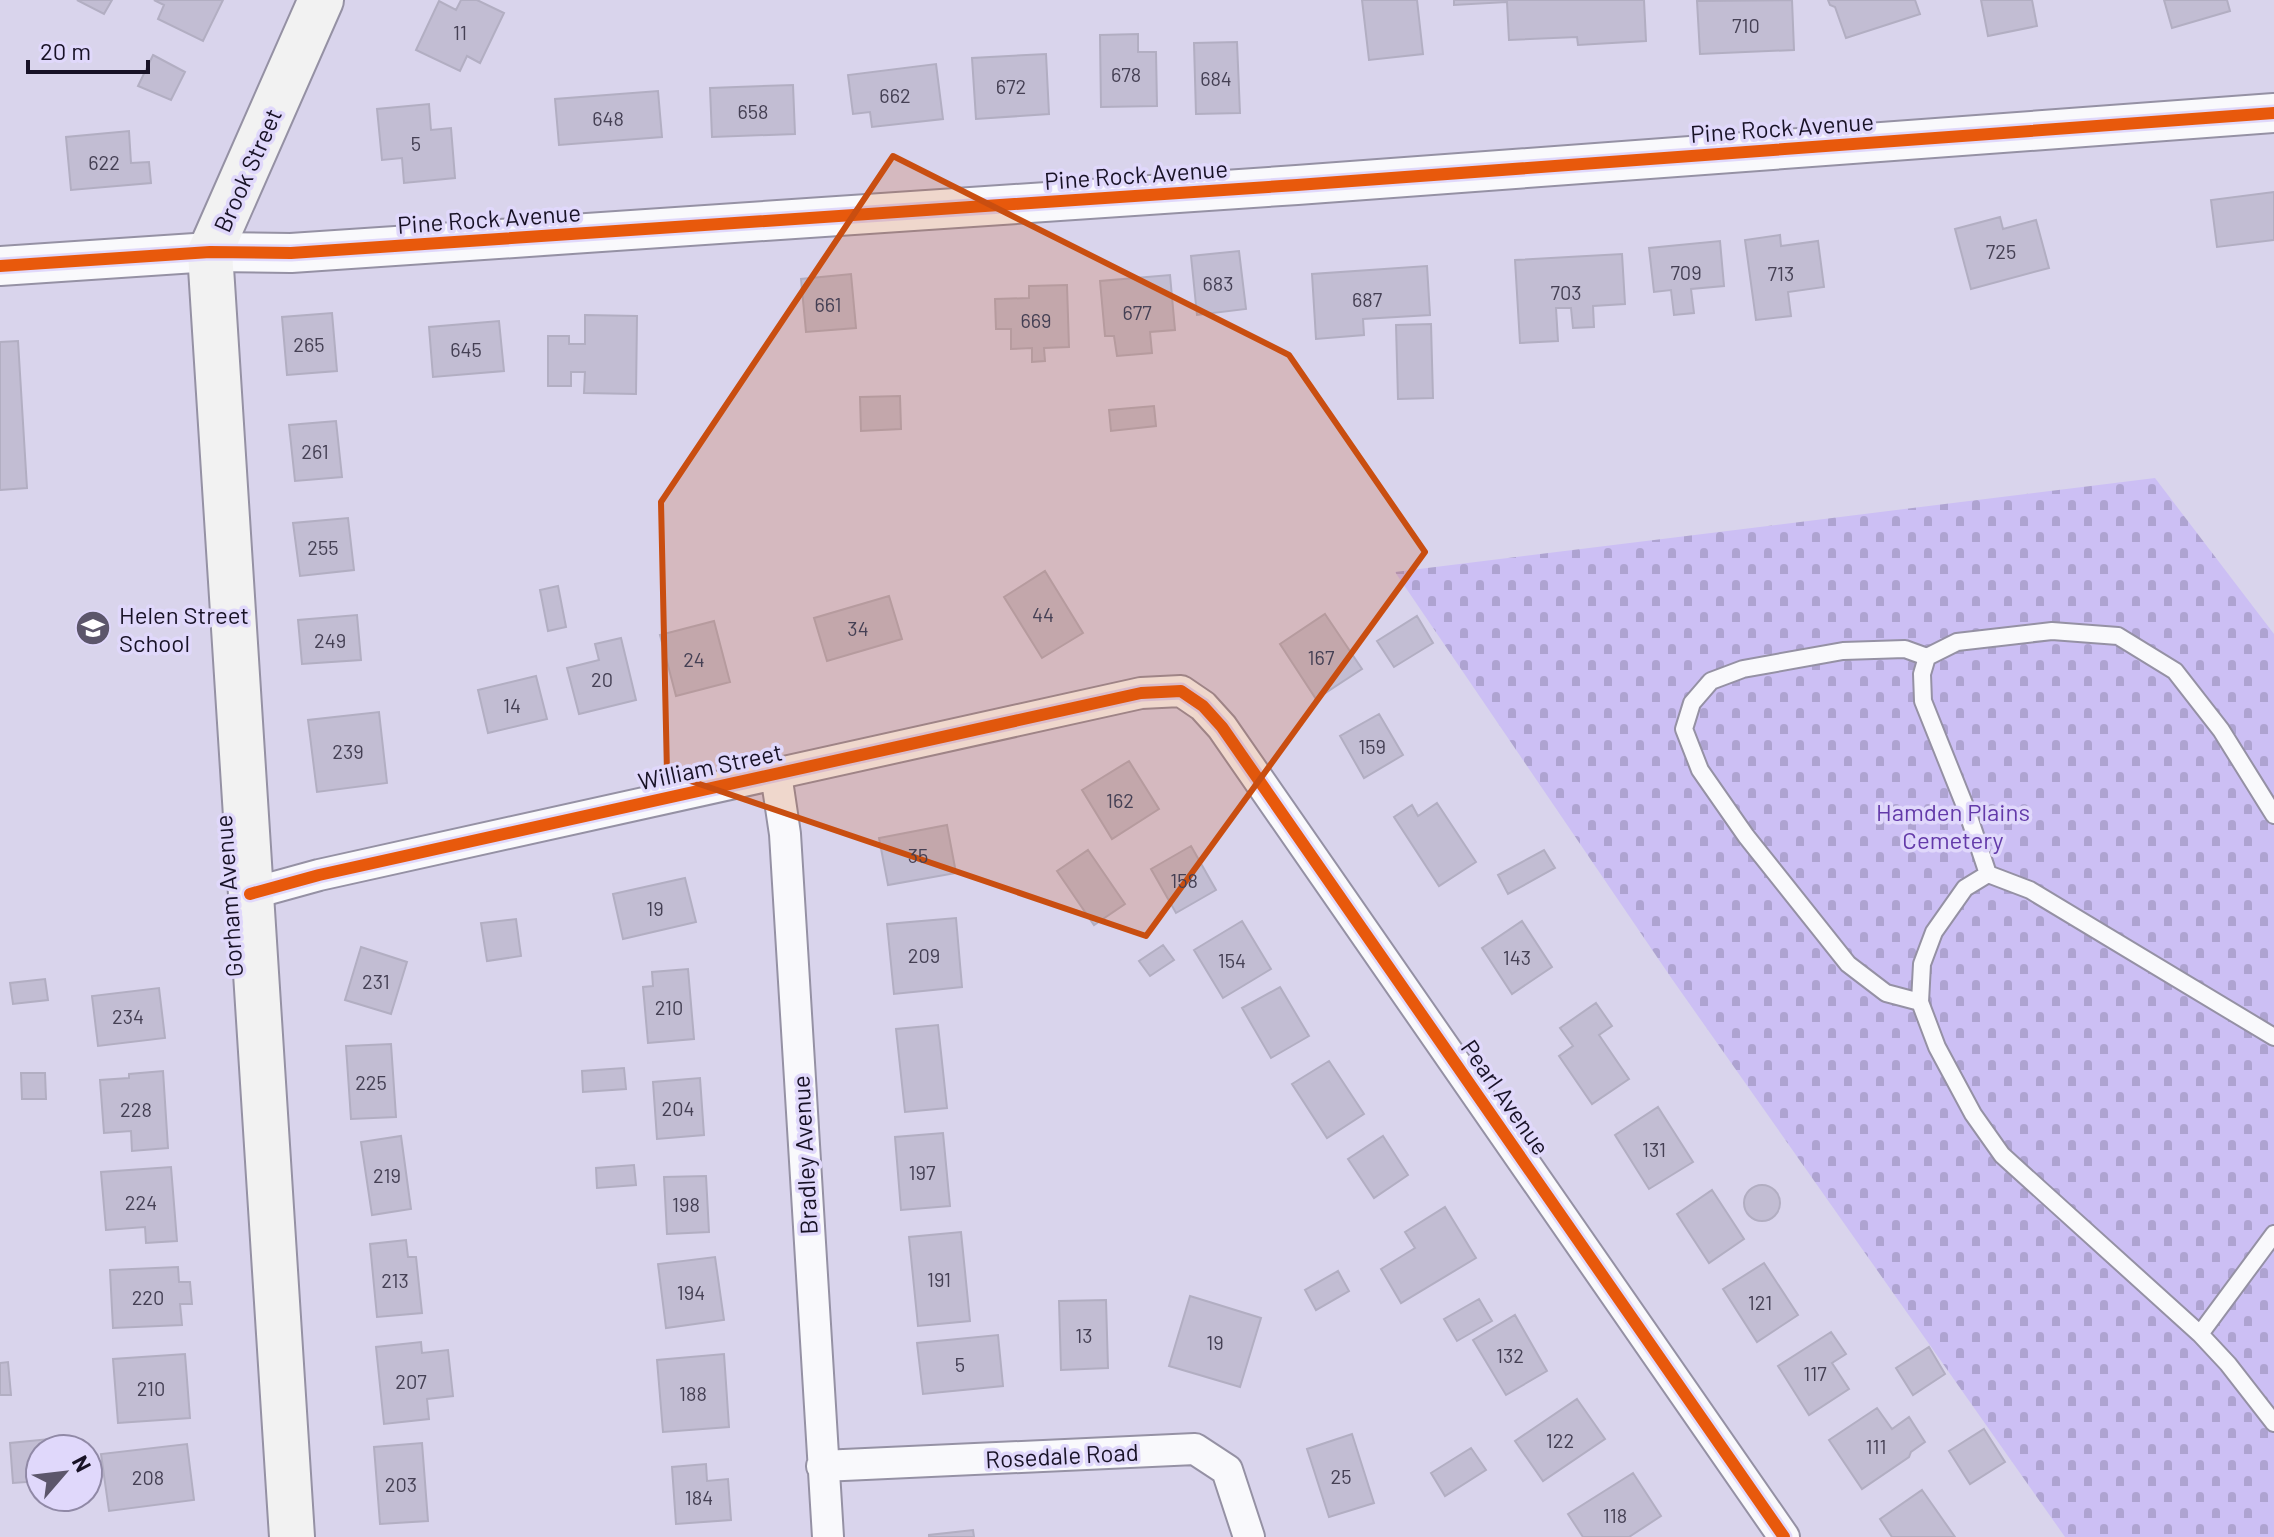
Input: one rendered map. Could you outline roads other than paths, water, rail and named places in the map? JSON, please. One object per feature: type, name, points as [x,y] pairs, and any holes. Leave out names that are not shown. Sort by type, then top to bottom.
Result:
[{"type":"main road","name":"Brook Street","points":[[210,252],[321,0]]},
{"type":"main road","name":"Gorham Avenue","points":[[210,252],[292,1537]]},
{"type":"street","name":"Pine Rock Avenue","points":[[0,266],[210,252],[263,254],[323,251],[1297,185],[2274,113]]},
{"type":"street","name":"William Street","points":[[250,894],[319,875],[1141,693],[1181,691]]},
{"type":"street","name":"Pearl Avenue","points":[[1181,691],[1203,706],[1222,727],[1784,1537]]},
{"type":"street","name":"Bradley Avenue","points":[[776,774],[785,834],[828,1537]]},
{"type":"street","name":"Rosedale Road","points":[[822,1466],[1195,1449],[1227,1470],[1249,1537]]},
{"type":"lane","points":[[1920,1002],[1886,993],[1848,964],[1746,836],[1700,770],[1684,729],[1692,703],[1711,681],[1743,669],[1843,651],[1905,649],[1927,657],[1957,642],[2052,631],[2118,636],[2175,671],[2221,730],[2274,815]]},
{"type":"lane","points":[[1927,657],[1922,674],[1923,701],[1967,811],[1988,874]]},
{"type":"lane","points":[[1988,874],[1965,888],[1934,932],[1922,964],[1920,1002],[1937,1047],[1966,1101],[2002,1155],[2200,1334],[2274,1423]]},
{"type":"lane","points":[[1988,874],[2030,890],[2274,1037]]},
{"type":"lane","points":[[2200,1334],[2274,1234]]},
{"type":"place","name":"Helen Street School","points":[[93,628]]},
{"type":"park label","name":"Hamden Plains Cemetery","points":[[1953,825]]}]
